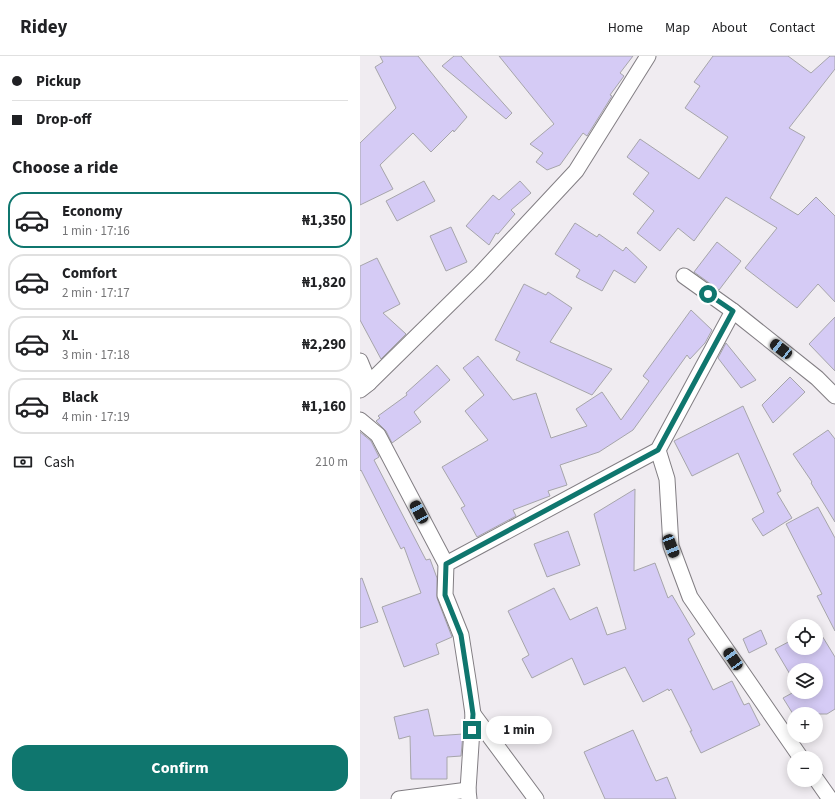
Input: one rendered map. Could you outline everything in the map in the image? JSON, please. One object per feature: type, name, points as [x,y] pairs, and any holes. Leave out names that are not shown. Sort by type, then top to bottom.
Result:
[{"type":"street","points":[[365,387],[480,274],[576,171],[648,56]]},
{"type":"street","points":[[684,276],[733,311],[817,378],[835,396]]},
{"type":"street","points":[[446,564],[658,450],[733,311]]},
{"type":"street","points":[[360,361],[365,387]]},
{"type":"street","points":[[360,420],[378,435],[446,564],[445,595],[461,635],[473,714],[469,795],[399,799]]},
{"type":"street","points":[[658,450],[667,479],[671,546],[690,597],[796,751]]},
{"type":"street","points":[[473,714],[536,799]]},
{"type":"street","points":[[822,787],[830,799]]},
{"type":"building","points":[[380,56],[418,56],[467,117],[454,132],[453,130],[431,152],[413,133],[380,165],[393,189],[360,205],[360,143],[396,108],[375,67],[383,62]]},
{"type":"building","points":[[454,56],[461,56],[512,113],[506,119],[442,66]]},
{"type":"building","points":[[499,56],[633,56],[620,73],[624,76],[610,95],[612,96],[587,136],[583,133],[560,165],[547,170],[536,162],[543,153],[530,144],[554,124]]},
{"type":"building","points":[[713,56],[788,56],[811,73],[830,56],[835,56],[835,69],[789,128],[805,137],[770,198],[798,215],[816,197],[835,216],[835,302],[818,284],[797,308],[745,268],[777,228],[726,197],[694,241],[678,228],[660,251],[637,233],[654,211],[633,194],[649,173],[627,157],[640,139],[699,179],[728,137],[685,108],[700,86],[694,82]]},
{"type":"building","points":[[424,181],[435,201],[397,221],[386,201]]},
{"type":"building","points":[[520,181],[531,193],[511,210],[515,214],[498,234],[496,233],[489,245],[466,226],[493,195],[499,200]]},
{"type":"building","points":[[575,223],[597,237],[599,234],[623,251],[626,247],[647,267],[635,283],[614,270],[602,291],[576,277],[580,270],[555,254]]},
{"type":"building","points":[[451,227],[467,262],[446,271],[430,236]]},
{"type":"building","points":[[717,242],[741,261],[719,290],[694,272]]},
{"type":"building","points":[[377,258],[400,304],[383,313],[406,334],[381,359],[360,320],[360,266]]},
{"type":"building","points":[[524,284],[546,295],[548,292],[572,308],[550,342],[612,369],[592,395],[516,360],[520,352],[495,340]]},
{"type":"building","points":[[691,310],[712,330],[705,343],[690,359],[687,355],[633,430],[599,452],[560,465],[567,485],[548,491],[550,496],[513,510],[516,516],[477,537],[461,508],[465,506],[442,467],[488,440],[465,411],[484,395],[463,368],[478,356],[513,400],[536,393],[551,438],[587,426],[576,409],[602,392],[621,420],[649,381],[643,376]]},
{"type":"building","points":[[835,317],[835,371],[809,344]]},
{"type":"building","points":[[726,343],[756,380],[741,388],[718,358]]},
{"type":"building","points":[[437,365],[450,380],[414,412],[421,422],[392,443],[386,431],[376,421],[380,418],[378,416],[407,395],[406,393]]},
{"type":"building","points":[[790,377],[805,392],[773,423],[762,405]]},
{"type":"building","points":[[743,406],[781,491],[777,493],[792,518],[763,536],[752,519],[764,512],[738,453],[692,476],[674,441]]},
{"type":"building","points":[[828,430],[835,439],[835,522],[811,483],[812,482],[793,454]]},
{"type":"building","points":[[360,432],[371,441],[379,457],[374,460],[426,560],[430,559],[437,578],[437,598],[452,637],[436,644],[439,654],[404,667],[382,607],[421,593],[404,547],[401,549],[361,470],[360,471]]},
{"type":"building","points":[[635,489],[634,571],[655,563],[668,598],[672,595],[695,634],[688,639],[713,690],[732,681],[744,705],[749,703],[760,725],[701,753],[671,689],[669,691],[668,689],[643,702],[625,667],[584,685],[572,658],[532,678],[522,659],[529,655],[508,611],[554,588],[570,620],[597,607],[607,635],[626,629],[594,514]]},
{"type":"building","points":[[818,507],[835,538],[835,631],[817,596],[822,594],[786,524]]},
{"type":"building","points":[[568,531],[580,565],[547,577],[534,544]]},
{"type":"building","points":[[362,578],[378,622],[360,628],[360,579]]},
{"type":"building","points":[[761,630],[767,644],[749,653],[743,639]]},
{"type":"building","points":[[823,637],[835,657],[835,709],[827,714],[823,714],[823,707],[789,707],[783,698],[787,696],[787,699],[823,699],[823,663],[787,663],[787,669],[775,649],[787,643],[787,655],[823,655]]},
{"type":"building","points":[[428,709],[434,736],[463,734],[461,756],[447,757],[447,779],[411,779],[410,736],[399,739],[394,717]]},
{"type":"building","points":[[633,730],[656,781],[667,777],[676,799],[605,799],[584,752]]},
{"type":"route","points":[[472,730],[473,714],[461,635],[445,595],[446,564],[658,450],[733,311],[708,294]]}]
